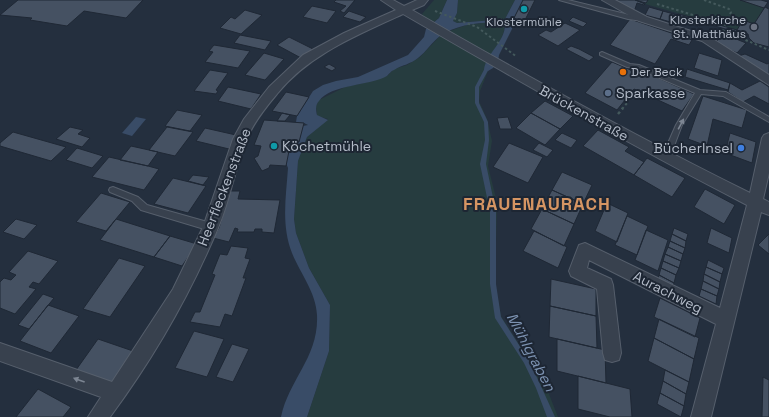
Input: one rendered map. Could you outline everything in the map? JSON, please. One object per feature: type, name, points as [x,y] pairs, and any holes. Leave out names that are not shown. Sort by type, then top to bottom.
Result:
[{"type":"street","name":"Brückenstraße","points":[[386,0],[403,11],[666,157],[763,206]]},
{"type":"street","name":"Heerfleckenstraße","points":[[98,417],[116,393],[179,295],[211,227],[240,139],[249,122],[273,90],[307,58],[348,35],[403,11],[423,0]]},
{"type":"street","points":[[607,0],[643,19],[706,39],[769,81]]},
{"type":"street","points":[[701,417],[724,319],[763,206],[769,138]]},
{"type":"street","name":"Aurachweg","points":[[605,285],[577,271],[585,250],[724,319]]},
{"type":"street","points":[[612,263],[605,285],[612,353]]},
{"type":"street","points":[[0,352],[116,393]]},
{"type":"lane","points":[[562,0],[628,17],[643,19]]},
{"type":"lane","points":[[602,54],[629,66],[637,66],[698,92],[724,94],[769,120]]},
{"type":"lane","points":[[666,157],[679,125],[698,92]]},
{"type":"lane","points":[[113,190],[135,199],[144,208],[211,227]]},
{"type":"path","points":[[704,0],[729,9],[731,12],[724,28],[706,39]]},
{"type":"path","points":[[656,4],[724,28],[759,47],[769,50]]},
{"type":"path","points":[[433,10],[477,27],[517,57]]},
{"type":"path","points":[[501,18],[501,23]]},
{"type":"path","points":[[618,114],[628,102]]},
{"type":"green space","points":[[434,0],[447,0],[439,18],[433,23],[423,17],[422,14]]},
{"type":"green space","points":[[458,0],[515,0],[505,19],[457,23],[453,21],[457,13]]},
{"type":"green space","points":[[648,0],[740,0],[764,8],[754,24],[744,20],[737,30],[645,4]]},
{"type":"green space","points":[[490,22],[505,23],[503,35],[485,70],[488,71],[480,91],[479,101],[487,119],[492,141],[488,166],[497,202],[495,283],[501,316],[547,389],[558,417],[307,417],[329,351],[330,305],[309,268],[296,233],[294,219],[298,161],[307,137],[328,119],[317,116],[316,106],[319,100],[345,87],[387,76],[394,69],[407,65],[420,57],[439,37],[447,32],[466,25]]},
{"type":"water","points":[[447,0],[458,0],[457,13],[453,21],[457,23],[505,19],[515,0],[523,0],[514,18],[512,29],[499,55],[498,61],[493,68],[488,71],[484,70],[488,58],[502,36],[505,23],[488,22],[471,24],[454,29],[440,36],[418,58],[393,70],[387,76],[371,82],[332,91],[325,95],[317,104],[317,115],[328,120],[307,137],[298,161],[294,219],[296,233],[309,268],[330,305],[329,351],[307,417],[281,417],[290,391],[309,356],[316,330],[317,315],[314,298],[292,253],[286,232],[285,200],[288,168],[286,163],[291,141],[299,142],[303,126],[308,125],[296,122],[297,116],[313,91],[323,85],[358,77],[408,55],[424,37],[426,29],[439,18]]},
{"type":"water","points":[[136,117],[146,119],[132,136],[122,133]]},
{"type":"building","points":[[18,0],[143,0],[126,18],[84,11],[67,26],[30,20],[32,18],[0,15]]},
{"type":"building","points":[[336,0],[355,0],[344,13],[340,11],[346,6],[334,2]]},
{"type":"building","name":"Klostermühle","points":[[523,0],[535,0],[523,24],[514,18]]},
{"type":"building","points":[[616,0],[635,0],[645,4],[637,3],[634,12],[613,2]]},
{"type":"building","points":[[635,0],[648,0],[646,3]]},
{"type":"building","points":[[740,0],[761,0],[768,2],[764,8]]},
{"type":"building","points":[[312,6],[336,11],[327,23],[303,17]]},
{"type":"building","points":[[649,7],[663,11],[660,19],[645,15]]},
{"type":"building","name":"Klosterkirche St. Matthäus","points":[[765,7],[769,9],[769,47],[754,43],[749,38],[748,34],[737,30],[743,20],[754,24]]},
{"type":"building","points":[[245,10],[262,15],[241,34],[220,28],[231,17],[235,19]]},
{"type":"building","points":[[349,11],[366,17],[360,22],[343,17]]},
{"type":"building","points":[[663,11],[677,15],[674,23],[660,19]]},
{"type":"building","points":[[678,14],[702,20],[699,27],[675,20]]},
{"type":"building","points":[[573,17],[587,23],[583,27],[569,21]]},
{"type":"building","points":[[630,19],[692,40],[689,45],[671,39],[655,64],[610,45]]},
{"type":"building","points":[[702,20],[737,30],[736,32],[701,22]]},
{"type":"building","points":[[565,23],[580,30],[558,46],[538,35],[546,30],[551,32]]},
{"type":"building","points":[[724,34],[746,43],[737,53],[715,43]]},
{"type":"building","points":[[240,35],[271,41],[265,50],[234,43]]},
{"type":"building","points":[[289,37],[313,49],[301,58],[277,45]]},
{"type":"building","points":[[214,45],[250,51],[238,68],[205,62],[213,52],[209,51]]},
{"type":"building","points":[[571,46],[594,57],[589,61],[566,49]]},
{"type":"building","points":[[264,53],[284,59],[265,80],[245,75]]},
{"type":"building","points":[[699,53],[722,60],[718,76],[694,68]]},
{"type":"building","points":[[745,54],[767,64],[769,63],[769,80],[735,57]]},
{"type":"building","points":[[612,62],[633,71],[636,68],[694,94],[682,111],[634,89],[617,110],[585,93]]},
{"type":"building","points":[[329,64],[336,68],[332,71],[324,67]]},
{"type":"building","points":[[687,69],[730,83],[728,90],[685,77]]},
{"type":"building","points":[[210,70],[228,73],[216,90],[218,91],[216,94],[194,91]]},
{"type":"building","points":[[760,81],[769,87],[769,104],[754,96],[743,102],[728,92],[730,83],[742,90]]},
{"type":"building","points":[[228,87],[261,94],[251,109],[218,101]]},
{"type":"building","points":[[286,92],[309,97],[297,116],[272,111]]},
{"type":"building","points":[[703,96],[747,110],[742,128],[713,119],[707,146],[688,139]]},
{"type":"building","points":[[545,101],[573,116],[560,129],[531,113]]},
{"type":"building","points":[[177,110],[202,115],[190,131],[165,126]]},
{"type":"building","points":[[282,113],[290,115],[285,121],[277,121]]},
{"type":"building","points":[[531,113],[560,129],[545,145],[516,128]]},
{"type":"building","points":[[508,117],[512,129],[500,129],[497,118]]},
{"type":"building","name":"Köchetmühle","points":[[264,120],[304,123],[299,142],[291,141],[286,166],[270,165],[269,168],[262,171],[254,158],[258,156],[261,146],[254,145]]},
{"type":"building","points":[[70,127],[83,130],[78,134],[90,138],[82,147],[56,139]]},
{"type":"building","points":[[167,127],[193,132],[175,156],[149,150]]},
{"type":"building","points":[[205,128],[236,135],[229,149],[196,141]]},
{"type":"building","points":[[598,130],[629,147],[625,151],[644,162],[634,175],[583,146]]},
{"type":"building","points":[[13,132],[66,147],[51,161],[0,146],[0,143]]},
{"type":"building","points":[[562,133],[577,140],[571,148],[555,140]]},
{"type":"building","name":"BücherInsel","points":[[730,133],[756,142],[752,163],[725,153]]},
{"type":"building","points":[[509,143],[543,157],[528,183],[493,167]]},
{"type":"building","points":[[539,143],[553,150],[547,157],[533,150]]},
{"type":"building","points":[[131,146],[158,152],[148,166],[120,160]]},
{"type":"building","points":[[77,148],[103,156],[92,168],[66,160]]},
{"type":"building","points":[[109,157],[159,169],[144,190],[92,177]]},
{"type":"building","points":[[647,158],[685,178],[672,197],[634,175]]},
{"type":"building","points":[[562,172],[592,185],[583,204],[552,190]]},
{"type":"building","points":[[193,175],[209,177],[203,185],[188,181]]},
{"type":"building","points":[[173,178],[206,186],[188,213],[154,204]]},
{"type":"building","points":[[705,189],[735,205],[724,224],[694,207]]},
{"type":"building","points":[[552,190],[583,204],[574,224],[542,209]]},
{"type":"building","points":[[230,191],[240,191],[238,199],[280,200],[274,233],[262,232],[262,229],[255,229],[254,232],[237,232],[238,229],[235,228],[229,242],[213,238],[219,228]]},
{"type":"building","points":[[101,193],[130,202],[106,231],[76,222]]},
{"type":"building","points":[[607,203],[628,213],[617,242],[595,231]]},
{"type":"building","points":[[542,209],[574,224],[564,246],[531,229]]},
{"type":"building","points":[[627,216],[648,226],[637,255],[615,245]]},
{"type":"building","points":[[16,219],[37,225],[24,239],[3,232]]},
{"type":"building","points":[[116,219],[170,236],[154,257],[100,240]]},
{"type":"building","points":[[674,228],[688,234],[686,241],[672,234]]},
{"type":"building","points":[[711,228],[732,238],[729,253],[707,243]]},
{"type":"building","points":[[646,230],[668,240],[658,271],[635,260]]},
{"type":"building","points":[[534,231],[567,247],[558,268],[523,251]]},
{"type":"building","points":[[672,234],[686,241],[685,248],[670,241]]},
{"type":"building","points":[[769,234],[769,254],[758,245]]},
{"type":"building","points":[[170,236],[197,244],[182,266],[154,257]]},
{"type":"building","points":[[670,241],[685,248],[683,254],[668,247]]},
{"type":"building","points":[[231,246],[248,248],[245,258],[250,259],[243,278],[246,278],[232,316],[225,314],[220,327],[190,322],[195,312],[200,312],[215,275],[212,274],[220,254],[227,255]]},
{"type":"building","points":[[668,247],[683,254],[681,261],[665,254]]},
{"type":"building","points":[[28,251],[58,261],[39,284],[33,282],[29,287],[36,289],[15,314],[0,308],[0,282],[4,278],[11,280],[16,275],[9,272]]},
{"type":"building","points":[[665,254],[681,261],[679,268],[663,261]]},
{"type":"building","points":[[119,258],[145,266],[110,317],[83,309]]},
{"type":"building","points":[[708,260],[724,268],[722,274],[706,267]]},
{"type":"building","points":[[663,261],[679,268],[676,275],[661,268]]},
{"type":"building","points":[[706,267],[722,274],[720,282],[704,274]]},
{"type":"building","points":[[661,268],[676,275],[674,283],[659,275]]},
{"type":"building","points":[[704,274],[720,282],[719,289],[703,281]]},
{"type":"building","points":[[659,275],[674,283],[672,290],[657,283]]},
{"type":"building","points":[[551,279],[596,289],[596,316],[550,306]]},
{"type":"building","points":[[703,281],[719,289],[717,296],[701,289]]},
{"type":"building","points":[[701,289],[717,296],[716,304],[699,296]]},
{"type":"building","points":[[43,294],[54,298],[29,329],[18,325]]},
{"type":"building","points":[[660,298],[700,318],[695,337],[654,317]]},
{"type":"building","points":[[48,305],[79,316],[51,353],[20,341]]},
{"type":"building","points":[[550,306],[596,316],[597,348],[549,337]]},
{"type":"building","points":[[659,319],[699,338],[694,359],[654,338]]},
{"type":"building","points":[[194,331],[224,339],[207,377],[175,368]]},
{"type":"building","points":[[654,338],[694,359],[689,382],[648,361]]},
{"type":"building","points":[[98,339],[133,351],[113,384],[76,370]]},
{"type":"building","points":[[557,339],[605,350],[606,383],[557,371]]},
{"type":"building","points":[[232,344],[249,349],[233,382],[216,377]]},
{"type":"building","points":[[665,370],[689,382],[686,394],[663,381]]},
{"type":"building","points":[[578,376],[630,389],[632,417],[610,417],[578,409]]},
{"type":"building","points":[[763,377],[769,380],[769,417],[762,417]]},
{"type":"building","points":[[663,381],[686,394],[684,406],[660,393]]},
{"type":"building","points":[[38,389],[71,407],[63,417],[16,417]]},
{"type":"building","points":[[660,393],[684,406],[681,417],[657,404]]},
{"type":"waterway","name":"Mühlgraben","points":[[489,65],[477,87],[477,103],[486,122],[487,140],[483,164],[493,212],[493,284],[498,318],[526,361],[551,417]]},
{"type":"place","name":"Klostermühle","points":[[524,9]]},
{"type":"place","name":"Klosterkirche St. Matthäus","points":[[754,27]]},
{"type":"place","name":"Der Beck","points":[[623,72]]},
{"type":"place","name":"Sparkasse","points":[[608,93]]},
{"type":"place","name":"Köchetmühle","points":[[274,146]]},
{"type":"place","name":"BücherInsel","points":[[741,148]]},
{"type":"district","name":"FRAUENAURACH","points":[[537,204]]}]
